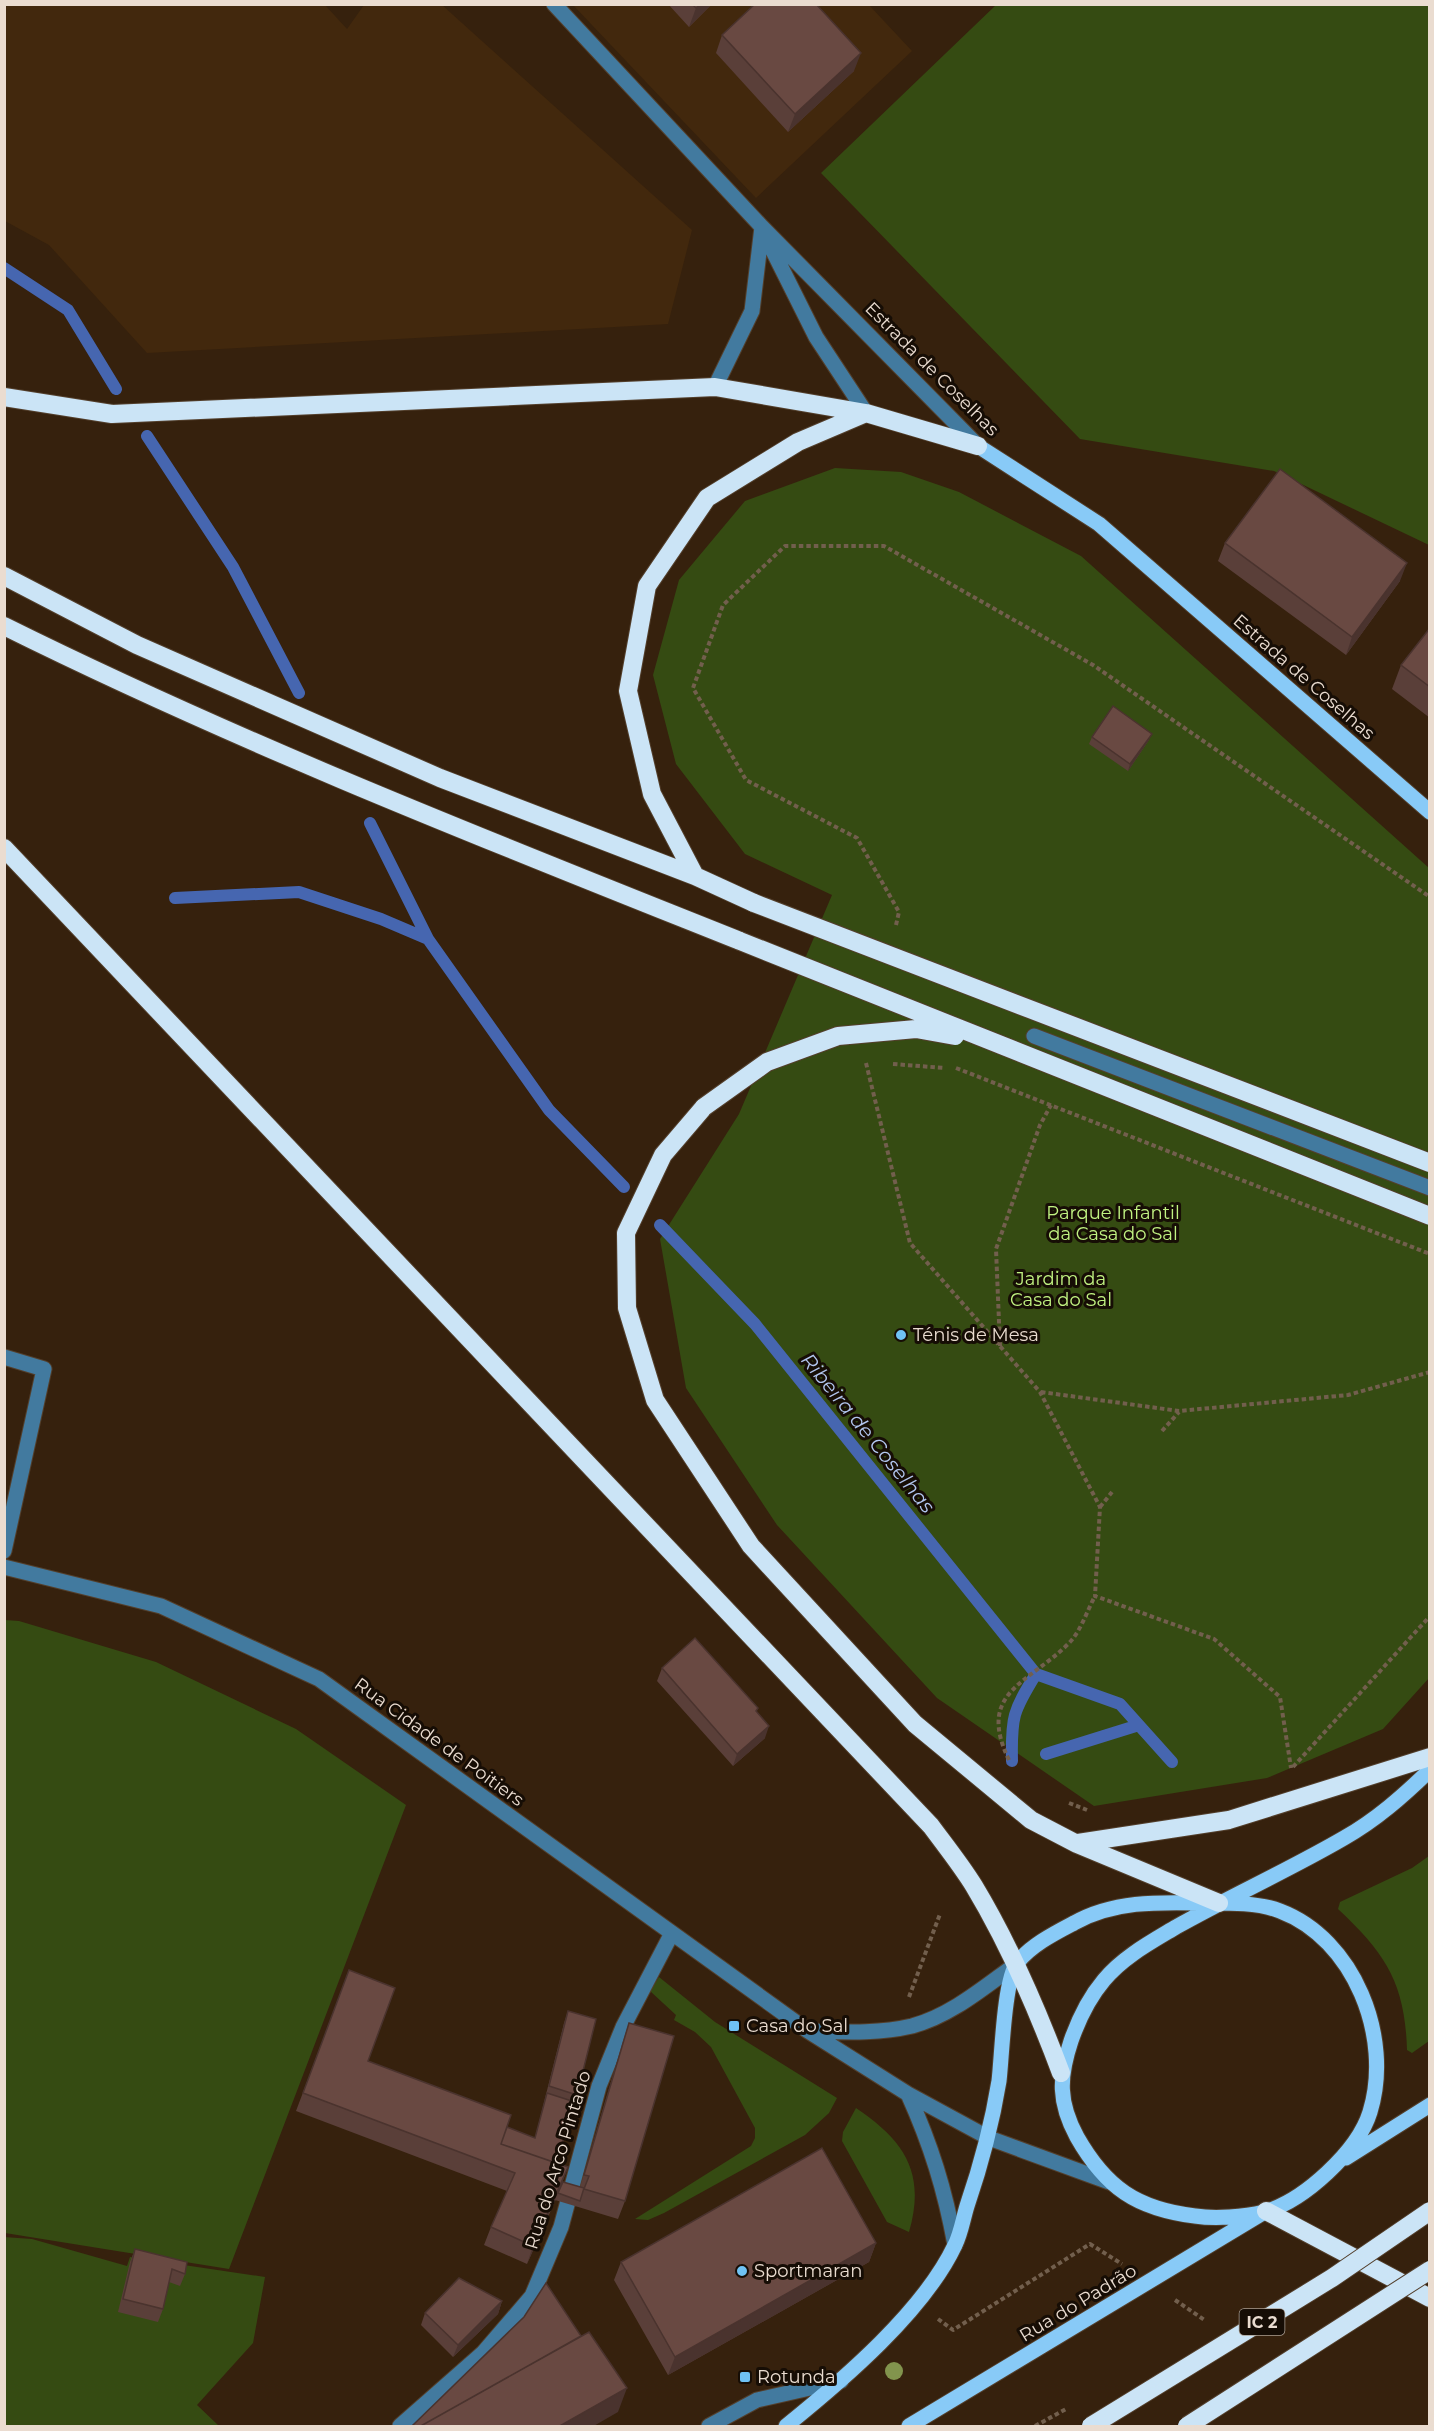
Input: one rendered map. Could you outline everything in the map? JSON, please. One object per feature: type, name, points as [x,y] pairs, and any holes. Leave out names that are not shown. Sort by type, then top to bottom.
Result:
[{"type":"highway","points":[[4,397],[112,414],[715,387],[866,413],[978,446]]},
{"type":"highway","points":[[695,876],[652,794],[628,691],[647,586],[707,498],[798,442],[866,413]]},
{"type":"highway","points":[[4,576],[137,645],[440,778],[695,876],[754,903],[1430,1163]]},
{"type":"highway","points":[[4,626],[120,684],[405,808],[1430,1216]]},
{"type":"highway","points":[[4,848],[931,1826],[974,1886],[1040,2016],[1060,2073]]},
{"type":"highway","points":[[991,1043],[915,1029],[838,1036],[766,1062],[704,1107],[663,1155],[626,1233],[627,1308],[655,1400],[751,1546],[915,1724],[1031,1820],[1077,1844],[1219,1903]]},
{"type":"highway","points":[[1077,1844],[1229,1820],[1430,1756]]},
{"type":"highway","points":[[1266,2211],[1427,2303]]},
{"type":"highway","name":"IC 2","points":[[1091,2427],[1332,2278],[1430,2211]]},
{"type":"highway","name":"IC 2","points":[[1187,2427],[1222,2407],[1430,2271]]},
{"type":"main road","name":"Estrada de Coselhas","points":[[978,446],[1098,524],[1430,812]]},
{"type":"main road","points":[[1266,2211],[1207,2218],[1172,2213],[1139,2204],[1109,2182],[1077,2136],[1066,2110],[1060,2073],[1080,2014],[1106,1978],[1139,1949],[1219,1903],[1349,1836],[1398,1801],[1430,1770]]},
{"type":"main road","points":[[786,2427],[841,2381],[917,2302],[955,2245],[989,2138],[999,2077],[1005,2015],[1015,1965],[1047,1937],[1092,1913],[1147,1902],[1219,1903],[1274,1908],[1298,1919],[1321,1938],[1347,1966],[1364,1998],[1374,2035],[1376,2071],[1370,2114],[1342,2160]]},
{"type":"main road","points":[[1342,2160],[1430,2105]]},
{"type":"main road","name":"Rua do Padrão","points":[[909,2427],[1266,2211],[1305,2190],[1342,2160]]},
{"type":"street","name":"Estrada de Coselhas","points":[[554,4],[762,227],[978,446]]},
{"type":"street","points":[[715,387],[752,310],[762,227]]},
{"type":"street","points":[[762,227],[816,337],[866,413]]},
{"type":"street","points":[[1034,1036],[1430,1188]]},
{"type":"street","points":[[4,1357],[44,1370],[4,1551]]},
{"type":"street","name":"Rua Cidade de Poitiers","points":[[4,1567],[160,1606],[319,1679],[808,2031],[908,2094],[989,2138],[1109,2182]]},
{"type":"street","name":"Rua do Arco Pintado","points":[[400,2427],[483,2353],[532,2296],[561,2227],[599,2086],[623,2027],[672,1933]]},
{"type":"street","points":[[808,2031],[862,2033],[913,2026],[963,2002],[1015,1965]]},
{"type":"street","points":[[908,2094],[929,2141],[946,2192],[955,2245]]},
{"type":"street","points":[[709,2427],[757,2400],[841,2381]]},
{"type":"path","points":[[894,935],[899,912],[857,838],[746,780],[693,688],[723,604],[785,546],[884,546],[1093,665],[1430,897]]},
{"type":"path","points":[[878,1063],[866,1062],[910,1243],[1040,1392],[1100,1507],[1095,1596],[1070,1643],[1017,1685],[1007,1695],[998,1712],[1000,1736],[1014,1767]]},
{"type":"path","points":[[889,1064],[959,1068],[1430,1254]]},
{"type":"path","points":[[1000,1347],[996,1249],[1040,1125],[1050,1105]]},
{"type":"path","points":[[1040,1392],[1179,1411],[1348,1395],[1430,1372]]},
{"type":"path","points":[[1162,1431],[1179,1411]]},
{"type":"path","points":[[1100,1507],[1113,1492]]},
{"type":"path","points":[[1095,1596],[1214,1639],[1222,1646],[1280,1697],[1291,1768]]},
{"type":"path","points":[[1282,1773],[1291,1768],[1430,1617]]},
{"type":"path","points":[[1062,1801],[1095,1813]]},
{"type":"path","points":[[907,2003],[940,1914]]},
{"type":"shaded area","points":[[5,5],[325,5],[347,29],[364,5],[442,5],[692,230],[668,324],[147,353],[49,245],[5,221]]},
{"type":"shaded area","points":[[573,5],[869,5],[912,51],[756,198]]},
{"type":"green space","points":[[996,5],[1429,5],[1429,545],[1274,471],[1080,439],[821,173]]},
{"type":"green space","name":"Jardim da Casa do Sal","points":[[835,468],[901,472],[959,492],[1081,556],[1429,868],[1429,1678],[1383,1729],[1267,1778],[1094,1806],[937,1698],[777,1525],[686,1388],[660,1239],[739,1114],[832,895],[745,854],[676,764],[653,675],[679,580],[745,501]]},
{"type":"green space","points":[[5,1620],[19,1621],[156,1662],[296,1729],[406,1805],[229,2269],[5,2233]]},
{"type":"green space","points":[[1429,1856],[1429,2041],[1412,2053],[1407,2050],[1402,2006],[1390,1971],[1369,1941],[1338,1909],[1340,1902],[1412,1868]]},
{"type":"green space","points":[[659,1977],[715,2022],[837,2098],[829,2113],[805,2135],[648,2220],[635,2219],[751,2146],[755,2138],[755,2128],[711,2047],[695,2032],[674,2020],[676,2015],[650,1991]]},
{"type":"green space","points":[[856,2108],[887,2133],[899,2146],[907,2160],[913,2176],[915,2192],[914,2211],[909,2232],[887,2222],[842,2141],[843,2132]]},
{"type":"green space","points":[[4,2237],[32,2239],[127,2266],[130,2257],[265,2277],[253,2343],[197,2405],[219,2426],[5,2426]]},
{"type":"building","points":[[755,4],[816,4],[861,53],[795,114],[722,35]]},
{"type":"building","points":[[1280,469],[1407,563],[1352,637],[1225,543]]},
{"type":"building","points":[[1430,628],[1430,687],[1401,665]]},
{"type":"building","points":[[1113,706],[1152,734],[1130,764],[1092,737]]},
{"type":"building","points":[[695,1638],[758,1708],[756,1711],[769,1726],[737,1754],[662,1668]]},
{"type":"building","points":[[349,1970],[395,1988],[368,2061],[511,2115],[501,2144],[568,2167],[533,2246],[491,2227],[515,2173],[303,2093]]},
{"type":"building","points":[[568,2011],[596,2019],[577,2095],[549,2086]]},
{"type":"building","points":[[629,2023],[674,2036],[625,2201],[584,2189],[589,2176],[584,2175]]},
{"type":"building","points":[[547,2093],[575,2102],[556,2163],[501,2144],[507,2127],[535,2138]]},
{"type":"building","name":"Sportmaran","points":[[822,2148],[876,2243],[675,2357],[621,2262]]},
{"type":"building","points":[[563,2182],[584,2188],[580,2201],[558,2193]]},
{"type":"building","points":[[135,2249],[187,2262],[185,2274],[172,2269],[163,2309],[123,2299]]},
{"type":"building","points":[[459,2278],[502,2301],[458,2345],[425,2313]]},
{"type":"building","points":[[546,2283],[581,2336],[419,2427],[411,2427],[524,2317]]},
{"type":"building","points":[[589,2332],[627,2388],[558,2427],[419,2427]]},
{"type":"waterway","name":"Ribeira de Coselhas","points":[[4,268],[68,310],[116,389]]},
{"type":"waterway","points":[[147,436],[233,567],[299,693]]},
{"type":"waterway","points":[[370,823],[428,939]]},
{"type":"waterway","points":[[175,898],[299,892],[381,919],[428,939],[549,1110],[624,1187]]},
{"type":"waterway","name":"Ribeira de Coselhas","points":[[660,1225],[755,1324],[1036,1674]]},
{"type":"waterway","points":[[1012,1761],[1015,1715],[1022,1697],[1036,1674],[1120,1704],[1172,1762]]},
{"type":"waterway","points":[[1046,1754],[1139,1725]]},
{"type":"place","name":"Ténis de Mesa","points":[[901,1335]]},
{"type":"place","name":"Casa do Sal","points":[[734,2026]]},
{"type":"place","name":"Sportmaran","points":[[742,2271]]},
{"type":"place","name":"Rotunda","points":[[745,2377]]},
{"type":"park label","name":"Parque Infantil da Casa do Sal","points":[[1113,1223]]}]
